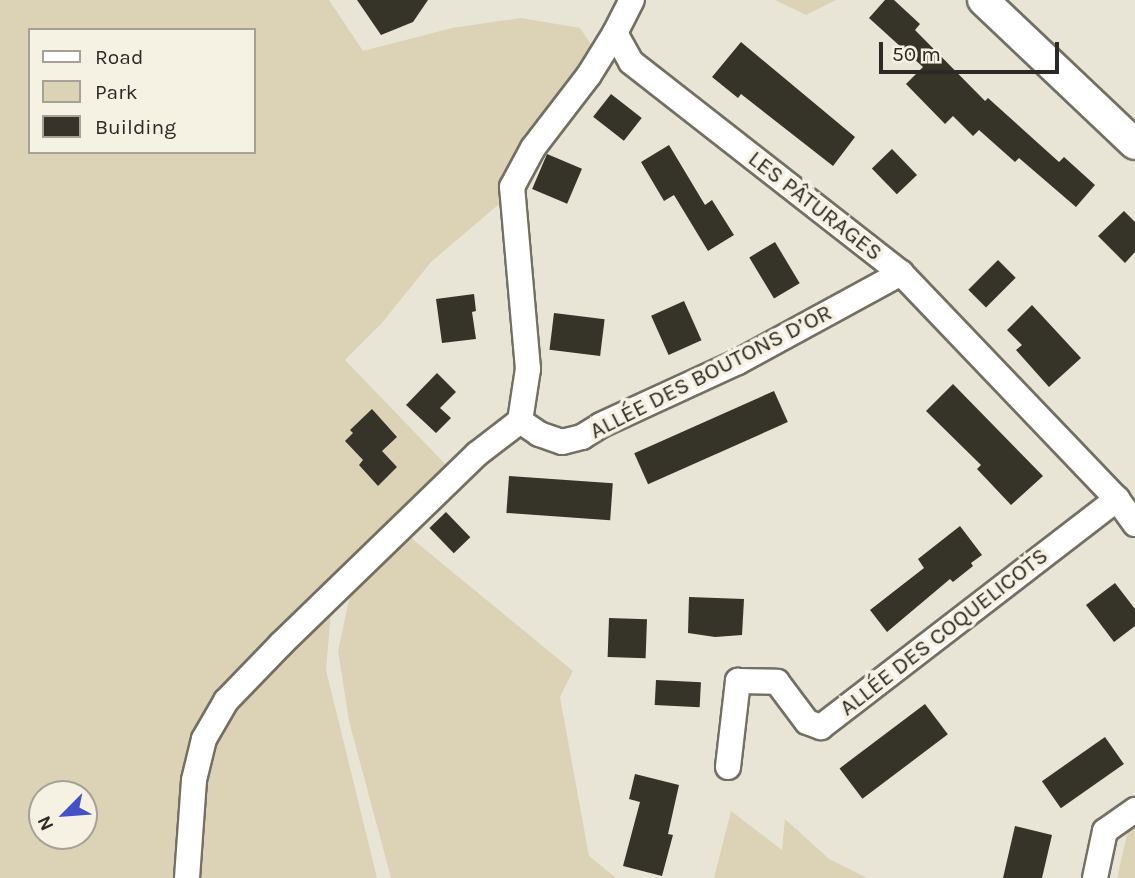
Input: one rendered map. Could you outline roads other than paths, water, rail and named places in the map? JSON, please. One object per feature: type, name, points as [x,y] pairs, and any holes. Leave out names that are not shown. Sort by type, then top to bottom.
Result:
[{"type":"street","points":[[187,878],[194,780],[204,739],[226,701],[477,454],[520,421],[528,369],[512,187],[533,148],[589,75],[632,0]]},
{"type":"street","points":[[983,0],[1135,144]]},
{"type":"street","name":"LES PÂTURAGES","points":[[615,33],[631,62],[901,273],[1117,499],[1135,524]]},
{"type":"street","name":"ALLÉE DES BOUTONS D’OR","points":[[520,421],[539,434],[562,442],[582,438],[601,425],[738,362],[901,273]]},
{"type":"street","name":"ALLÉE DES COQUELICOTS","points":[[728,767],[738,681],[777,682],[807,722],[821,727],[1117,499]]},
{"type":"street","points":[[1095,878],[1105,831],[1135,810]]}]
